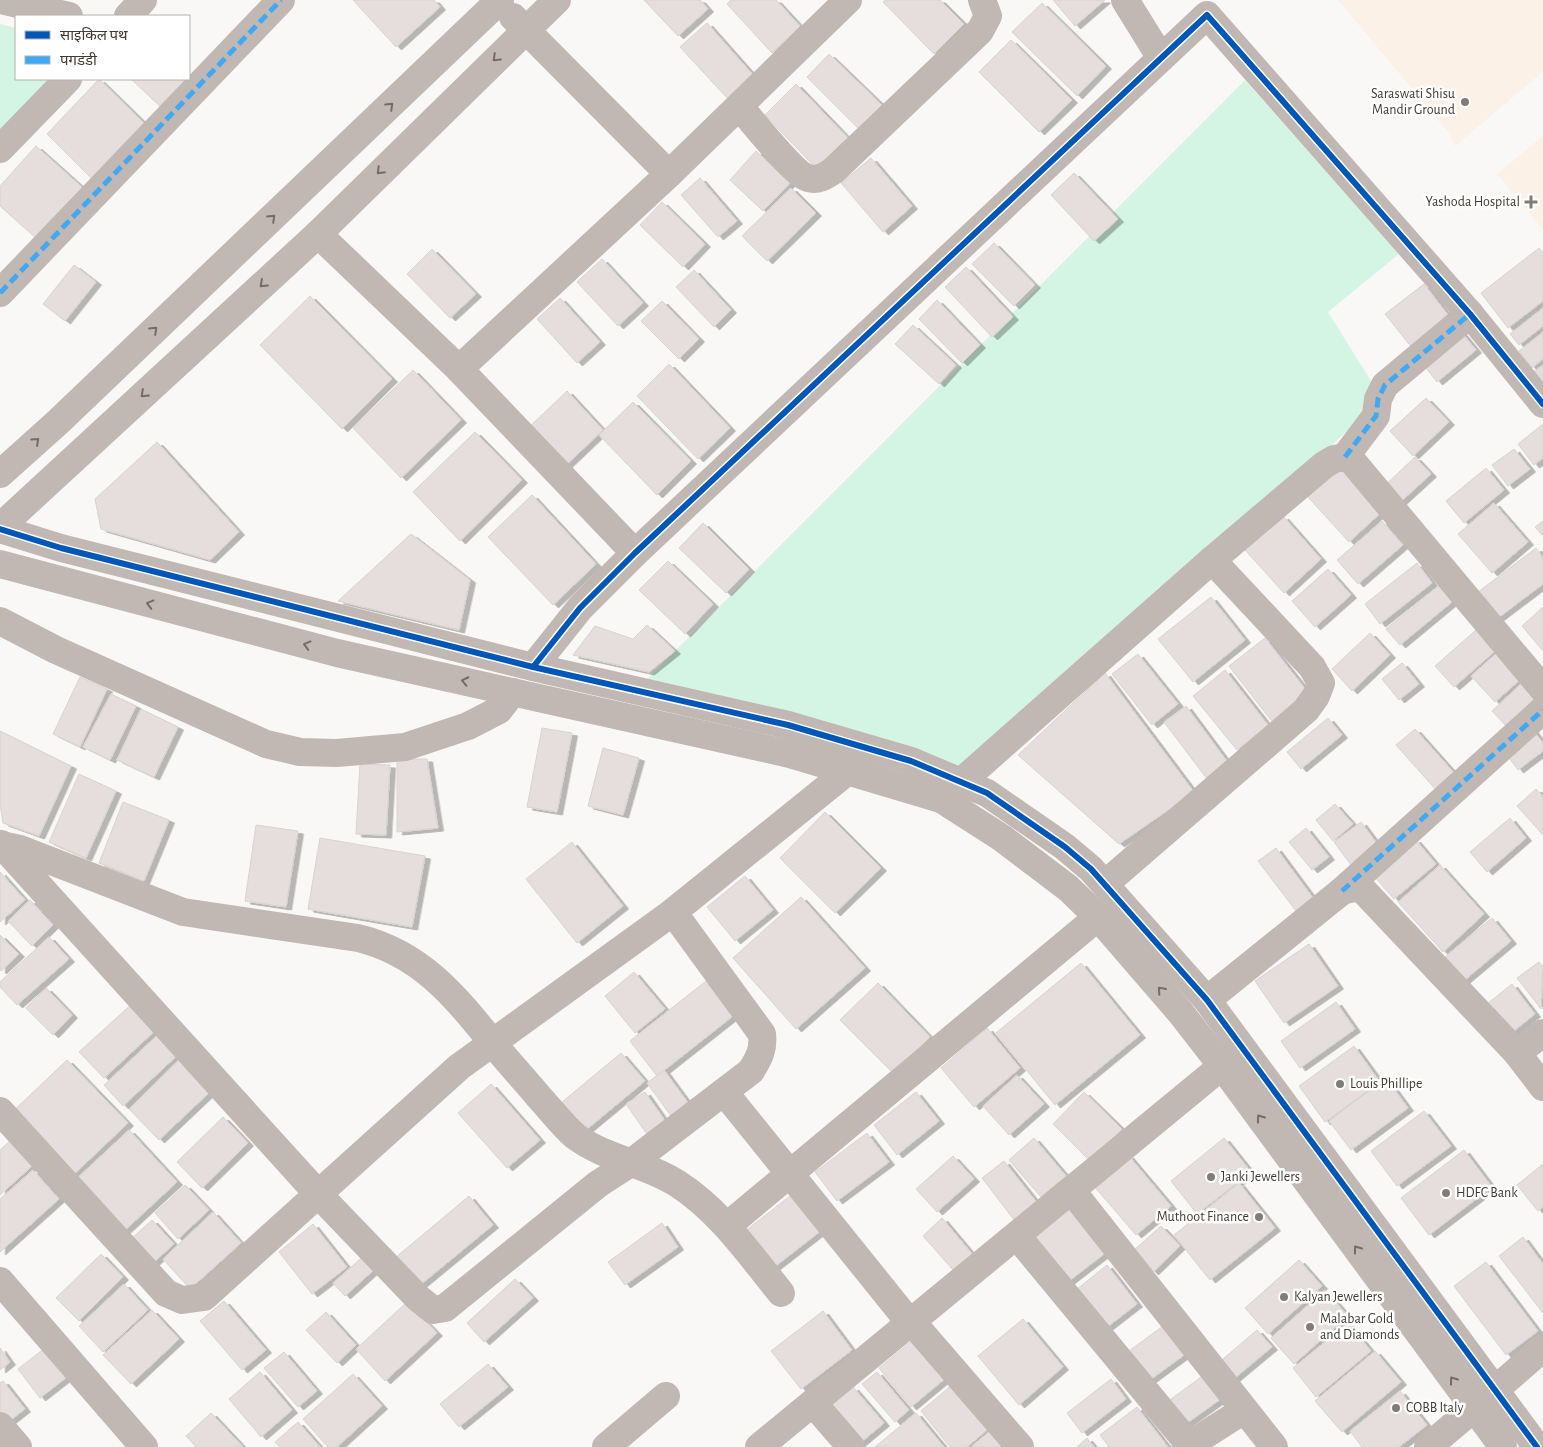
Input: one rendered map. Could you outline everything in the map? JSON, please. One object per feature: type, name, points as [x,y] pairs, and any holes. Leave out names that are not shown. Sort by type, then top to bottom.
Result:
[{"type":"street","points":[[0,0],[65,15]]},
{"type":"street","points":[[129,15],[143,0]]},
{"type":"street","points":[[0,292],[281,0]]},
{"type":"street","points":[[557,0],[318,234],[0,528],[70,551],[533,667],[788,725],[856,744],[962,781],[988,793],[1065,847],[1106,883],[1207,1000],[1537,1447]]},
{"type":"street","points":[[459,369],[740,107],[848,0]]},
{"type":"street","points":[[740,107],[783,156],[806,178],[820,179],[833,171],[980,31],[988,16],[982,0]]},
{"type":"street","points":[[1125,0],[1161,58]]},
{"type":"street","points":[[0,474],[65,415],[498,2],[669,174]]},
{"type":"street","points":[[533,667],[580,608],[635,553],[1207,15],[1470,314],[1543,404]]},
{"type":"street","points":[[0,149],[67,80]]},
{"type":"street","points":[[318,234],[459,369],[635,553]]},
{"type":"street","points":[[962,781],[1212,560],[1324,465],[1345,457],[1376,416],[1378,400],[1385,385],[1470,314]]},
{"type":"street","points":[[1345,457],[1353,462],[1543,689]]},
{"type":"street","points":[[1106,883],[1306,710],[1316,696],[1321,683],[1312,667],[1212,560]]},
{"type":"street","points":[[0,564],[338,653],[780,752],[849,770],[941,799],[1038,864],[1068,888],[1098,917],[1180,1012],[1222,1066],[1503,1447]]},
{"type":"street","points":[[0,621],[56,650],[266,744],[300,752],[337,753],[405,746],[468,726],[499,710],[513,692]]},
{"type":"street","points":[[1207,1000],[1342,892],[1543,710]]},
{"type":"street","points":[[0,1112],[166,1293],[182,1300],[204,1297],[459,1067],[673,912],[849,770],[856,744]]},
{"type":"street","points":[[0,844],[318,1195],[418,1298],[433,1310],[445,1308],[598,1184],[632,1162],[724,1092],[751,1070],[760,1056],[763,1045],[762,1034],[673,912]]},
{"type":"street","points":[[0,844],[20,848],[183,912],[358,938],[379,943],[419,964],[466,1008],[492,1043],[576,1136],[595,1148],[655,1171],[678,1184],[727,1226],[781,1293]]},
{"type":"street","points":[[1342,892],[1354,888],[1362,889],[1372,897],[1517,1053],[1543,1087]]},
{"type":"street","points":[[727,1226],[1098,917]]},
{"type":"street","points":[[1517,1053],[1543,1033]]},
{"type":"street","points":[[759,1447],[1222,1066]]},
{"type":"street","points":[[724,1092],[910,1323],[918,1328],[1020,1447]]},
{"type":"street","points":[[1072,1191],[1274,1447]]},
{"type":"street","points":[[1017,1236],[1187,1446],[1244,1410]]},
{"type":"street","points":[[0,1281],[144,1447]]},
{"type":"street","points":[[1496,1389],[1543,1348]]},
{"type":"street","points":[[606,1447],[666,1396]]},
{"type":"street","points":[[813,1403],[851,1447]]},
{"type":"street","points":[[1428,1447],[1474,1408]]},
{"type":"street","points":[[0,1426],[18,1447]]},
{"type":"shaded area","name":"Saraswati Shisu Mandir Ground","points":[[1338,0],[1543,0],[1543,72],[1455,146],[1448,132]]},
{"type":"shaded area","name":"Yashoda Hospital","points":[[1543,136],[1543,230],[1497,174]]},
{"type":"green space","points":[[0,24],[15,28],[15,80],[48,80],[0,133]]},
{"type":"green space","points":[[1245,80],[1399,254],[1328,312],[1373,384],[1370,410],[973,773],[647,679]]},
{"type":"building","points":[[353,0],[434,0],[440,7],[396,47]]},
{"type":"building","points":[[644,0],[700,0],[708,9],[678,36]]},
{"type":"building","points":[[731,0],[776,0],[800,26],[772,53],[727,4]]},
{"type":"building","points":[[885,0],[940,0],[964,24],[934,54],[883,2]]},
{"type":"building","points":[[1053,0],[1105,0],[1075,26]]},
{"type":"building","points":[[1042,3],[1106,66],[1077,96],[1012,32]]},
{"type":"building","points":[[707,23],[754,76],[728,99],[680,47]]},
{"type":"building","points":[[1011,40],[1072,100],[1039,132],[979,72]]},
{"type":"building","points":[[829,54],[882,105],[859,129],[807,77]]},
{"type":"building","points":[[98,80],[147,126],[94,181],[47,134]]},
{"type":"building","points":[[132,80],[188,80],[166,112]]},
{"type":"building","points":[[796,84],[848,138],[816,168],[765,115]]},
{"type":"building","points":[[36,146],[83,188],[37,239],[0,206],[0,186]]},
{"type":"building","points":[[756,151],[790,183],[763,211],[730,180]]},
{"type":"building","points":[[871,158],[912,206],[883,232],[841,183]]},
{"type":"building","points":[[1074,173],[1118,219],[1094,241],[1051,195]]},
{"type":"building","points":[[700,178],[737,221],[718,237],[681,195]]},
{"type":"building","points":[[791,188],[816,213],[767,261],[742,236]]},
{"type":"building","points":[[662,202],[705,244],[683,267],[640,225]]},
{"type":"building","points":[[994,243],[1035,285],[1014,306],[972,264]]},
{"type":"building","points":[[1539,248],[1543,253],[1543,301],[1508,328],[1481,293]]},
{"type":"building","points":[[432,249],[476,294],[450,318],[407,274]]},
{"type":"building","points":[[602,259],[643,303],[618,326],[577,282]]},
{"type":"building","points":[[74,265],[96,282],[65,321],[43,304]]},
{"type":"building","points":[[966,267],[1013,317],[992,337],[945,287]]},
{"type":"building","points":[[694,270],[731,310],[714,327],[676,287]]},
{"type":"building","points":[[1424,284],[1451,319],[1413,349],[1385,314]]},
{"type":"building","points":[[310,296],[392,379],[342,429],[260,345]]},
{"type":"building","points":[[560,298],[600,342],[577,363],[537,319]]},
{"type":"building","points":[[937,300],[980,345],[962,363],[919,319]]},
{"type":"building","points":[[662,301],[699,339],[679,359],[641,321]]},
{"type":"building","points":[[1543,308],[1543,326],[1519,345],[1510,334]]},
{"type":"building","points":[[913,325],[956,365],[939,384],[895,344]]},
{"type":"building","points":[[1458,328],[1476,350],[1437,382],[1419,359]]},
{"type":"building","points":[[1543,332],[1543,359],[1532,368],[1519,351]]},
{"type":"building","points":[[669,364],[730,428],[698,459],[637,396]]},
{"type":"building","points":[[1543,365],[1543,386],[1533,372]]},
{"type":"building","points":[[413,370],[461,420],[401,478],[353,428]]},
{"type":"building","points":[[567,391],[603,430],[562,469],[526,430]]},
{"type":"building","points":[[1426,398],[1449,422],[1413,456],[1390,431]]},
{"type":"building","points":[[633,402],[691,461],[657,495],[599,435]]},
{"type":"building","points":[[1543,424],[1543,458],[1534,465],[1518,444]]},
{"type":"building","points":[[475,432],[522,480],[460,541],[413,492]]},
{"type":"building","points":[[157,442],[239,532],[210,560],[101,529],[95,499]]},
{"type":"building","points":[[1514,449],[1530,469],[1508,486],[1492,465]]},
{"type":"building","points":[[1415,457],[1431,474],[1396,506],[1381,489]]},
{"type":"building","points":[[1345,463],[1386,508],[1349,542],[1308,497]]},
{"type":"building","points":[[1486,468],[1504,490],[1464,523],[1446,501]]},
{"type":"building","points":[[532,495],[596,564],[553,605],[488,537]]},
{"type":"building","points":[[1494,503],[1528,542],[1492,573],[1458,534]]},
{"type":"building","points":[[1283,516],[1321,559],[1284,593],[1245,550]]},
{"type":"building","points":[[1382,521],[1403,545],[1358,584],[1337,560]]},
{"type":"building","points":[[1543,521],[1543,536],[1535,527]]},
{"type":"building","points":[[703,523],[749,569],[726,593],[679,548]]},
{"type":"building","points":[[411,534],[470,580],[459,630],[338,601]]},
{"type":"building","points":[[1536,548],[1543,558],[1543,584],[1498,618],[1478,592]]},
{"type":"building","points":[[668,561],[713,604],[685,634],[639,590]]},
{"type":"building","points":[[1417,563],[1432,583],[1380,624],[1365,604]]},
{"type":"building","points":[[1328,569],[1351,595],[1315,627],[1292,601]]},
{"type":"building","points":[[1439,586],[1452,602],[1400,645],[1386,629]]},
{"type":"building","points":[[1211,597],[1245,640],[1193,682],[1158,639]]},
{"type":"building","points":[[1543,607],[1543,651],[1522,626]]},
{"type":"building","points":[[647,625],[675,651],[649,672],[573,655],[595,626],[633,639]]},
{"type":"building","points":[[1476,630],[1495,651],[1454,687],[1435,666]]},
{"type":"building","points":[[1370,633],[1390,655],[1352,691],[1332,669]]},
{"type":"building","points":[[1265,638],[1310,695],[1274,724],[1229,666]]},
{"type":"building","points":[[1499,651],[1523,677],[1495,702],[1471,676]]},
{"type":"building","points":[[1138,654],[1178,704],[1152,725],[1112,674]]},
{"type":"building","points":[[1402,663],[1419,684],[1399,700],[1382,679]]},
{"type":"building","points":[[1225,670],[1268,725],[1237,750],[1193,696]]},
{"type":"building","points":[[1105,673],[1194,792],[1119,844],[1018,755]]},
{"type":"building","points":[[80,677],[107,689],[80,747],[53,734]]},
{"type":"building","points":[[1525,680],[1543,699],[1511,731],[1492,711]]},
{"type":"building","points":[[111,694],[136,706],[110,760],[83,747]]},
{"type":"building","points":[[1186,706],[1229,764],[1208,780],[1164,722]]},
{"type":"building","points":[[141,709],[178,727],[154,777],[117,760]]},
{"type":"building","points":[[1328,718],[1342,735],[1301,769],[1287,752]]},
{"type":"building","points":[[1530,726],[1543,743],[1543,751],[1518,770],[1502,748]]},
{"type":"building","points":[[542,728],[572,733],[557,812],[527,807]]},
{"type":"building","points":[[1415,729],[1455,774],[1437,791],[1396,745]]},
{"type":"building","points":[[0,731],[71,766],[39,836],[3,823],[0,804]]},
{"type":"building","points":[[603,748],[639,758],[623,815],[588,806]]},
{"type":"building","points":[[397,759],[427,759],[438,828],[397,832]]},
{"type":"building","points":[[360,764],[390,765],[386,835],[356,834]]},
{"type":"building","points":[[79,774],[116,791],[86,858],[49,842]]},
{"type":"building","points":[[1536,789],[1543,797],[1543,835],[1517,806]]},
{"type":"building","points":[[123,802],[169,820],[144,881],[99,863]]},
{"type":"building","points":[[1335,804],[1353,824],[1333,841],[1316,820]]},
{"type":"building","points":[[825,812],[881,868],[835,913],[780,858]]},
{"type":"building","points":[[1510,818],[1526,838],[1487,872],[1470,852]]},
{"type":"building","points":[[1361,822],[1381,849],[1354,869],[1334,842]]},
{"type":"building","points":[[256,825],[298,831],[286,907],[245,901]]},
{"type":"building","points":[[1306,828],[1329,857],[1312,870],[1289,842]]},
{"type":"building","points":[[320,838],[425,856],[412,927],[308,909]]},
{"type":"building","points":[[1415,839],[1436,864],[1394,899],[1373,875]]},
{"type":"building","points":[[572,842],[623,906],[577,943],[526,879]]},
{"type":"building","points":[[1276,848],[1316,902],[1299,915],[1258,861]]},
{"type":"building","points":[[1440,865],[1484,914],[1443,952],[1398,902]]},
{"type":"building","points":[[0,872],[25,900],[0,922]]},
{"type":"building","points":[[745,876],[773,910],[735,941],[707,907]]},
{"type":"building","points":[[801,897],[865,968],[796,1029],[733,958]]},
{"type":"building","points":[[30,900],[53,925],[32,946],[8,921]]},
{"type":"building","points":[[1492,918],[1511,941],[1460,984],[1441,960]]},
{"type":"building","points":[[0,935],[19,954],[1,971],[0,970]]},
{"type":"building","points":[[49,937],[69,959],[17,1005],[0,987],[0,982]]},
{"type":"building","points":[[1309,944],[1338,986],[1284,1023],[1255,981]]},
{"type":"building","points":[[1539,962],[1543,967],[1541,1009],[1517,978]]},
{"type":"building","points":[[1081,963],[1140,1035],[1055,1105],[996,1033]]},
{"type":"building","points":[[634,972],[665,1009],[635,1033],[605,996]]},
{"type":"building","points":[[706,981],[733,1016],[657,1076],[630,1041]]},
{"type":"building","points":[[878,983],[930,1037],[893,1073],[840,1020]]},
{"type":"building","points":[[1512,984],[1535,1014],[1510,1034],[1487,1004]]},
{"type":"building","points":[[46,988],[72,1015],[53,1035],[26,1008]]},
{"type":"building","points":[[135,1001],[159,1027],[104,1078],[79,1052]]},
{"type":"building","points":[[1336,1002],[1355,1029],[1300,1068],[1281,1041]]},
{"type":"building","points":[[987,1028],[1020,1068],[974,1107],[941,1068]]},
{"type":"building","points":[[164,1029],[183,1050],[123,1106],[104,1085]]},
{"type":"building","name":"Louis Phillipe","points":[[1354,1046],[1380,1082],[1325,1122],[1299,1086]]},
{"type":"building","points":[[621,1053],[645,1081],[586,1130],[562,1102]]},
{"type":"building","points":[[183,1056],[214,1088],[159,1140],[129,1109]]},
{"type":"building","points":[[67,1060],[128,1123],[69,1179],[9,1115]]},
{"type":"building","points":[[664,1070],[694,1111],[676,1123],[647,1083]]},
{"type":"building","points":[[1017,1075],[1044,1104],[1009,1135],[983,1106]]},
{"type":"building","points":[[1386,1078],[1408,1108],[1351,1150],[1329,1121]]},
{"type":"building","points":[[491,1084],[540,1140],[507,1168],[458,1113]]},
{"type":"building","points":[[645,1092],[670,1128],[651,1140],[626,1104]]},
{"type":"building","points":[[916,1092],[939,1121],[897,1155],[874,1125]]},
{"type":"building","points":[[1084,1092],[1122,1129],[1091,1162],[1053,1124]]},
{"type":"building","points":[[1424,1111],[1451,1146],[1397,1186],[1371,1151]]},
{"type":"building","points":[[223,1117],[248,1143],[202,1188],[177,1162]]},
{"type":"building","points":[[129,1130],[177,1182],[122,1233],[74,1181]]},
{"type":"building","points":[[867,1133],[889,1162],[837,1201],[815,1172]]},
{"type":"building","points":[[1034,1138],[1066,1176],[1041,1197],[1009,1160]]},
{"type":"building","name":"Janki Jewellers","points":[[1224,1138],[1251,1172],[1197,1214],[1171,1181]]},
{"type":"building","points":[[11,1140],[33,1165],[0,1195],[0,1150]]},
{"type":"building","name":"HDFC Bank","points":[[1464,1150],[1492,1187],[1429,1235],[1401,1198]]},
{"type":"building","points":[[1128,1155],[1171,1206],[1136,1235],[1093,1185]]},
{"type":"building","points":[[953,1156],[974,1179],[937,1212],[916,1189]]},
{"type":"building","points":[[1004,1161],[1038,1204],[1015,1221],[982,1178]]},
{"type":"building","points":[[1543,1164],[1543,1207],[1538,1211],[1517,1185]]},
{"type":"building","points":[[33,1170],[59,1199],[0,1252],[0,1199]]},
{"type":"building","points":[[1239,1183],[1275,1228],[1210,1280],[1174,1235]]},
{"type":"building","points":[[185,1185],[209,1210],[178,1239],[155,1213]]},
{"type":"building","points":[[799,1189],[827,1226],[768,1272],[740,1235]]},
{"type":"building","points":[[469,1196],[493,1225],[419,1286],[395,1258]]},
{"type":"building","points":[[1071,1204],[1108,1251],[1069,1281],[1032,1235]]},
{"type":"building","points":[[213,1212],[241,1243],[190,1289],[163,1259]]},
{"type":"building","points":[[942,1218],[973,1255],[954,1271],[923,1236]]},
{"type":"building","points":[[152,1220],[174,1244],[153,1263],[131,1239]]},
{"type":"building","points":[[662,1223],[678,1247],[625,1285],[608,1262]]},
{"type":"building","points":[[313,1224],[347,1267],[312,1294],[279,1252]]},
{"type":"building","points":[[1161,1226],[1180,1246],[1153,1272],[1133,1251]]},
{"type":"building","points":[[1523,1237],[1543,1264],[1543,1313],[1499,1256]]},
{"type":"building","points":[[367,1253],[378,1266],[345,1296],[333,1283]]},
{"type":"building","points":[[101,1254],[123,1277],[79,1321],[56,1298]]},
{"type":"building","name":"Kalyan Jewellers","points":[[1299,1260],[1322,1286],[1268,1334],[1245,1308]]},
{"type":"building","points":[[1486,1262],[1538,1331],[1506,1355],[1454,1286]]},
{"type":"building","points":[[1107,1265],[1137,1304],[1106,1328],[1076,1290]]},
{"type":"building","points":[[515,1279],[533,1298],[484,1342],[467,1323]]},
{"type":"building","points":[[124,1284],[148,1310],[103,1352],[79,1326]]},
{"type":"building","name":"Malabar Gold and Diamonds","points":[[1325,1290],[1348,1316],[1294,1364],[1271,1338]]},
{"type":"building","points":[[224,1301],[266,1350],[242,1370],[200,1321]]},
{"type":"building","points":[[407,1302],[437,1333],[385,1381],[356,1349]]},
{"type":"building","points":[[152,1310],[179,1339],[131,1384],[103,1355]]},
{"type":"building","points":[[823,1311],[852,1350],[801,1389],[771,1351]]},
{"type":"building","points":[[326,1312],[356,1345],[337,1363],[306,1330]]},
{"type":"building","points":[[1023,1319],[1063,1367],[1019,1405],[978,1356]]},
{"type":"building","points":[[1348,1323],[1371,1351],[1316,1397],[1293,1368]]},
{"type":"building","points":[[1163,1326],[1184,1355],[1150,1380],[1129,1351]]},
{"type":"building","points":[[1257,1330],[1272,1347],[1230,1382],[1216,1365]]},
{"type":"building","points":[[915,1338],[947,1377],[911,1407],[879,1368]]},
{"type":"building","points":[[50,1344],[72,1373],[40,1398],[18,1369]]},
{"type":"building","points":[[0,1348],[10,1362],[0,1370]]},
{"type":"building","points":[[1375,1351],[1401,1382],[1342,1432],[1315,1401]]},
{"type":"building","points":[[284,1352],[317,1391],[298,1407],[264,1368]]},
{"type":"building","points":[[488,1364],[508,1387],[459,1427],[440,1404]]},
{"type":"building","points":[[260,1372],[292,1410],[261,1437],[229,1399]]},
{"type":"building","points":[[877,1372],[909,1410],[895,1422],[862,1384]]},
{"type":"building","points":[[1208,1372],[1225,1396],[1180,1428],[1163,1405]]},
{"type":"building","points":[[353,1374],[382,1406],[337,1447],[328,1447],[303,1419]]},
{"type":"building","points":[[959,1379],[995,1423],[967,1447],[950,1447],[921,1411]]},
{"type":"building","points":[[1111,1379],[1126,1399],[1082,1433],[1067,1413]]},
{"type":"building","points":[[3,1381],[25,1409],[7,1423],[0,1414],[0,1383]]},
{"type":"building","points":[[853,1387],[884,1423],[859,1444],[828,1408]]},
{"type":"building","name":"COBB Italy","points":[[1400,1391],[1427,1425],[1399,1447],[1362,1447],[1350,1431]]},
{"type":"building","points":[[1137,1407],[1168,1447],[1109,1447],[1100,1435]]},
{"type":"building","points":[[211,1413],[243,1447],[196,1447],[186,1436]]},
{"type":"building","points":[[916,1413],[944,1447],[875,1447]]},
{"type":"building","points":[[298,1422],[320,1447],[280,1447],[275,1442]]},
{"type":"building","points":[[995,1427],[1011,1447],[971,1447]]},
{"type":"building","points":[[1087,1438],[1094,1447],[1077,1447]]},
{"type":"marked path","points":[[0,293],[281,0]]},
{"type":"marked path","points":[[1345,457],[1376,416],[1378,399],[1385,385],[1470,314]]},
{"type":"marked path","points":[[1342,891],[1543,710]]},
{"type":"cycle path","points":[[533,667],[580,608],[635,553],[1207,15],[1470,314],[1543,404]]},
{"type":"cycle path","points":[[0,529],[61,548],[533,667],[788,725],[911,761],[987,793],[1065,847],[1091,869],[1207,1000],[1537,1447]]},
{"type":"place","name":"Saraswati Shisu Mandir Ground","points":[[1465,102]]},
{"type":"place","name":"Yashoda Hospital","points":[[1531,202]]},
{"type":"place","name":"Louis Phillipe","points":[[1340,1084]]},
{"type":"place","name":"Janki Jewellers","points":[[1211,1177]]},
{"type":"place","name":"HDFC Bank","points":[[1446,1193]]},
{"type":"place","name":"Muthoot Finance","points":[[1259,1217]]},
{"type":"place","name":"Kalyan Jewellers","points":[[1284,1297]]},
{"type":"place","name":"Malabar Gold and Diamonds","points":[[1310,1327]]},
{"type":"place","name":"COBB Italy","points":[[1396,1408]]}]
